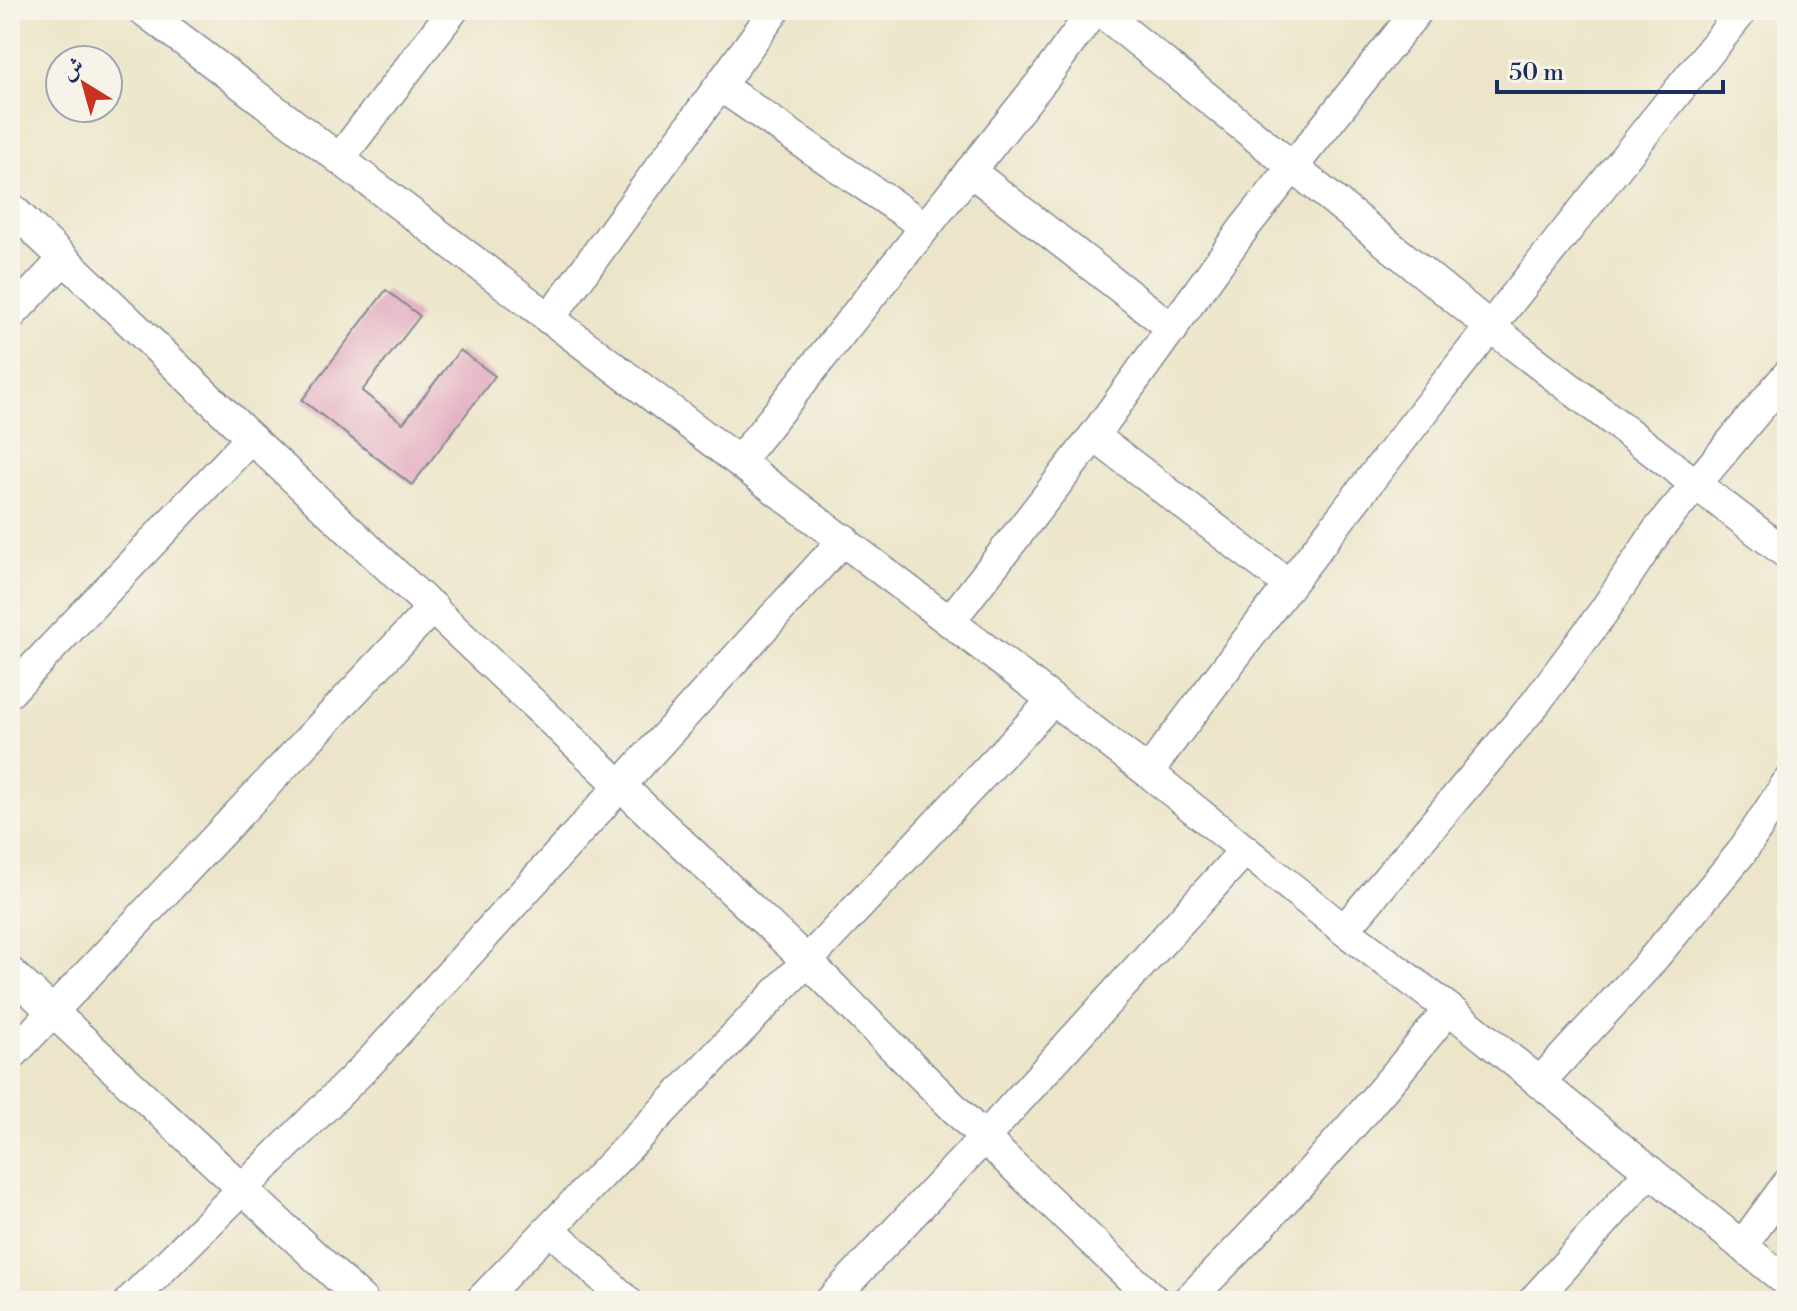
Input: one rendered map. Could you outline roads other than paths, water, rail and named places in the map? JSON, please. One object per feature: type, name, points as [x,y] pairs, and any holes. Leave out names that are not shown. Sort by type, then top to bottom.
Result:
[{"type":"street","points":[[143,10],[1148,772],[1344,930],[1449,1009],[1787,1282]]},
{"type":"street","points":[[340,158],[453,10]]},
{"type":"street","points":[[549,319],[775,10]]},
{"type":"street","points":[[739,461],[1097,10],[1489,326],[1787,554]]},
{"type":"street","points":[[950,621],[1094,436],[1244,228],[1418,10]]},
{"type":"street","points":[[1148,772],[1288,584],[1489,326],[1743,10]]},
{"type":"street","points":[[720,86],[924,226]]},
{"type":"street","points":[[970,171],[1173,329]]},
{"type":"street","points":[[10,207],[807,961],[984,1138],[1155,1301]]},
{"type":"street","points":[[10,316],[63,260]]},
{"type":"street","points":[[1344,930],[1534,705],[1604,611],[1657,531],[1787,375]]},
{"type":"street","points":[[1094,436],[1288,584]]},
{"type":"street","points":[[10,692],[251,438]]},
{"type":"street","points":[[130,1301],[371,1061],[844,539]]},
{"type":"street","points":[[10,1057],[433,607]]},
{"type":"street","points":[[480,1301],[1053,700]]},
{"type":"street","points":[[1539,1083],[1647,966],[1741,853],[1787,783]]},
{"type":"street","points":[[830,1301],[984,1138],[1245,850]]},
{"type":"street","points":[[10,972],[363,1301]]},
{"type":"street","points":[[1187,1301],[1270,1218],[1406,1063],[1449,1009]]},
{"type":"street","points":[[1533,1301],[1650,1171]]},
{"type":"street","points":[[1742,1246],[1787,1184]]},
{"type":"street","points":[[550,1229],[627,1301]]}]
